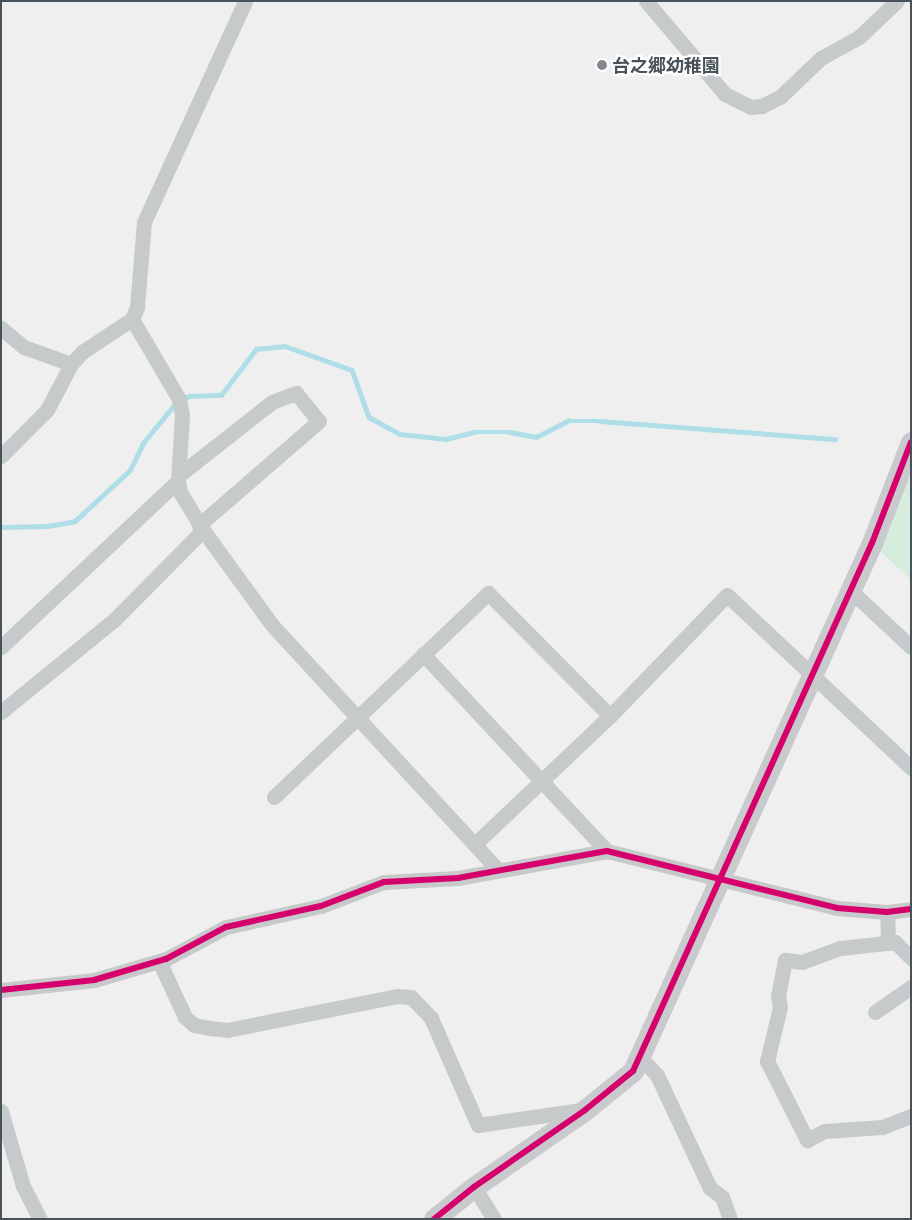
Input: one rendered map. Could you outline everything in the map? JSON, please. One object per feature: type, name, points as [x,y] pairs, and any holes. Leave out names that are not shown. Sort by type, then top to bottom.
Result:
[{"type":"street","points":[[1,456],[47,410],[71,364],[82,352],[132,319],[137,307],[144,222],[245,1]]},
{"type":"street","points":[[646,1],[724,94],[751,107],[762,106],[780,97],[821,58],[859,37],[897,1]]},
{"type":"street","points":[[132,319],[179,399],[182,415],[178,478],[180,492],[201,527],[272,625],[476,843],[498,870]]},
{"type":"street","points":[[1,328],[24,347],[71,364]]},
{"type":"street","points":[[1,647],[178,478],[272,402],[296,393],[319,421],[201,527],[114,620],[1,712]]},
{"type":"street","points":[[434,1219],[474,1186],[585,1110],[633,1071],[851,591],[911,442]]},
{"type":"street","points":[[851,591],[911,647]]},
{"type":"street","points":[[274,797],[488,593],[610,716]]},
{"type":"street","points":[[476,843],[610,716],[727,595],[910,765]]},
{"type":"street","points":[[423,654],[608,850]]},
{"type":"street","points":[[1,990],[94,980],[159,961],[226,927],[321,906],[384,882],[458,878],[608,850],[837,908],[887,912],[911,909]]},
{"type":"street","points":[[887,912],[888,943]]},
{"type":"street","points":[[911,958],[895,942],[840,948],[802,962],[785,960],[778,995],[780,1007],[767,1061],[807,1140],[825,1132],[882,1128],[911,1116]]},
{"type":"street","points":[[159,961],[185,1017],[194,1025],[208,1028],[227,1030],[397,996],[411,997],[431,1018],[478,1124],[585,1110]]},
{"type":"street","points":[[875,1012],[911,987]]},
{"type":"street","points":[[640,1058],[657,1075],[710,1188],[722,1197],[730,1219]]},
{"type":"street","points":[[1,1111],[22,1186],[40,1219]]},
{"type":"street","points":[[474,1186],[494,1219]]},
{"type":"green space","points":[[911,466],[911,580],[878,549]]},
{"type":"waterway","points":[[183,400],[189,396],[221,395],[256,349],[285,346],[352,370],[369,417],[400,434],[446,439],[475,432],[509,432],[536,437],[568,421],[600,421],[835,439]]},
{"type":"waterway","points":[[1,527],[48,526],[75,521],[130,470],[143,443],[176,403]]},
{"type":"cycle path","points":[[434,1219],[474,1187],[585,1110],[633,1071],[872,543],[911,442]]},
{"type":"cycle path","points":[[1,990],[94,980],[166,959],[226,927],[321,906],[384,882],[458,878],[607,851],[837,908],[887,912],[911,909]]},
{"type":"place","name":"台之郷幼稚園","points":[[602,65]]}]
